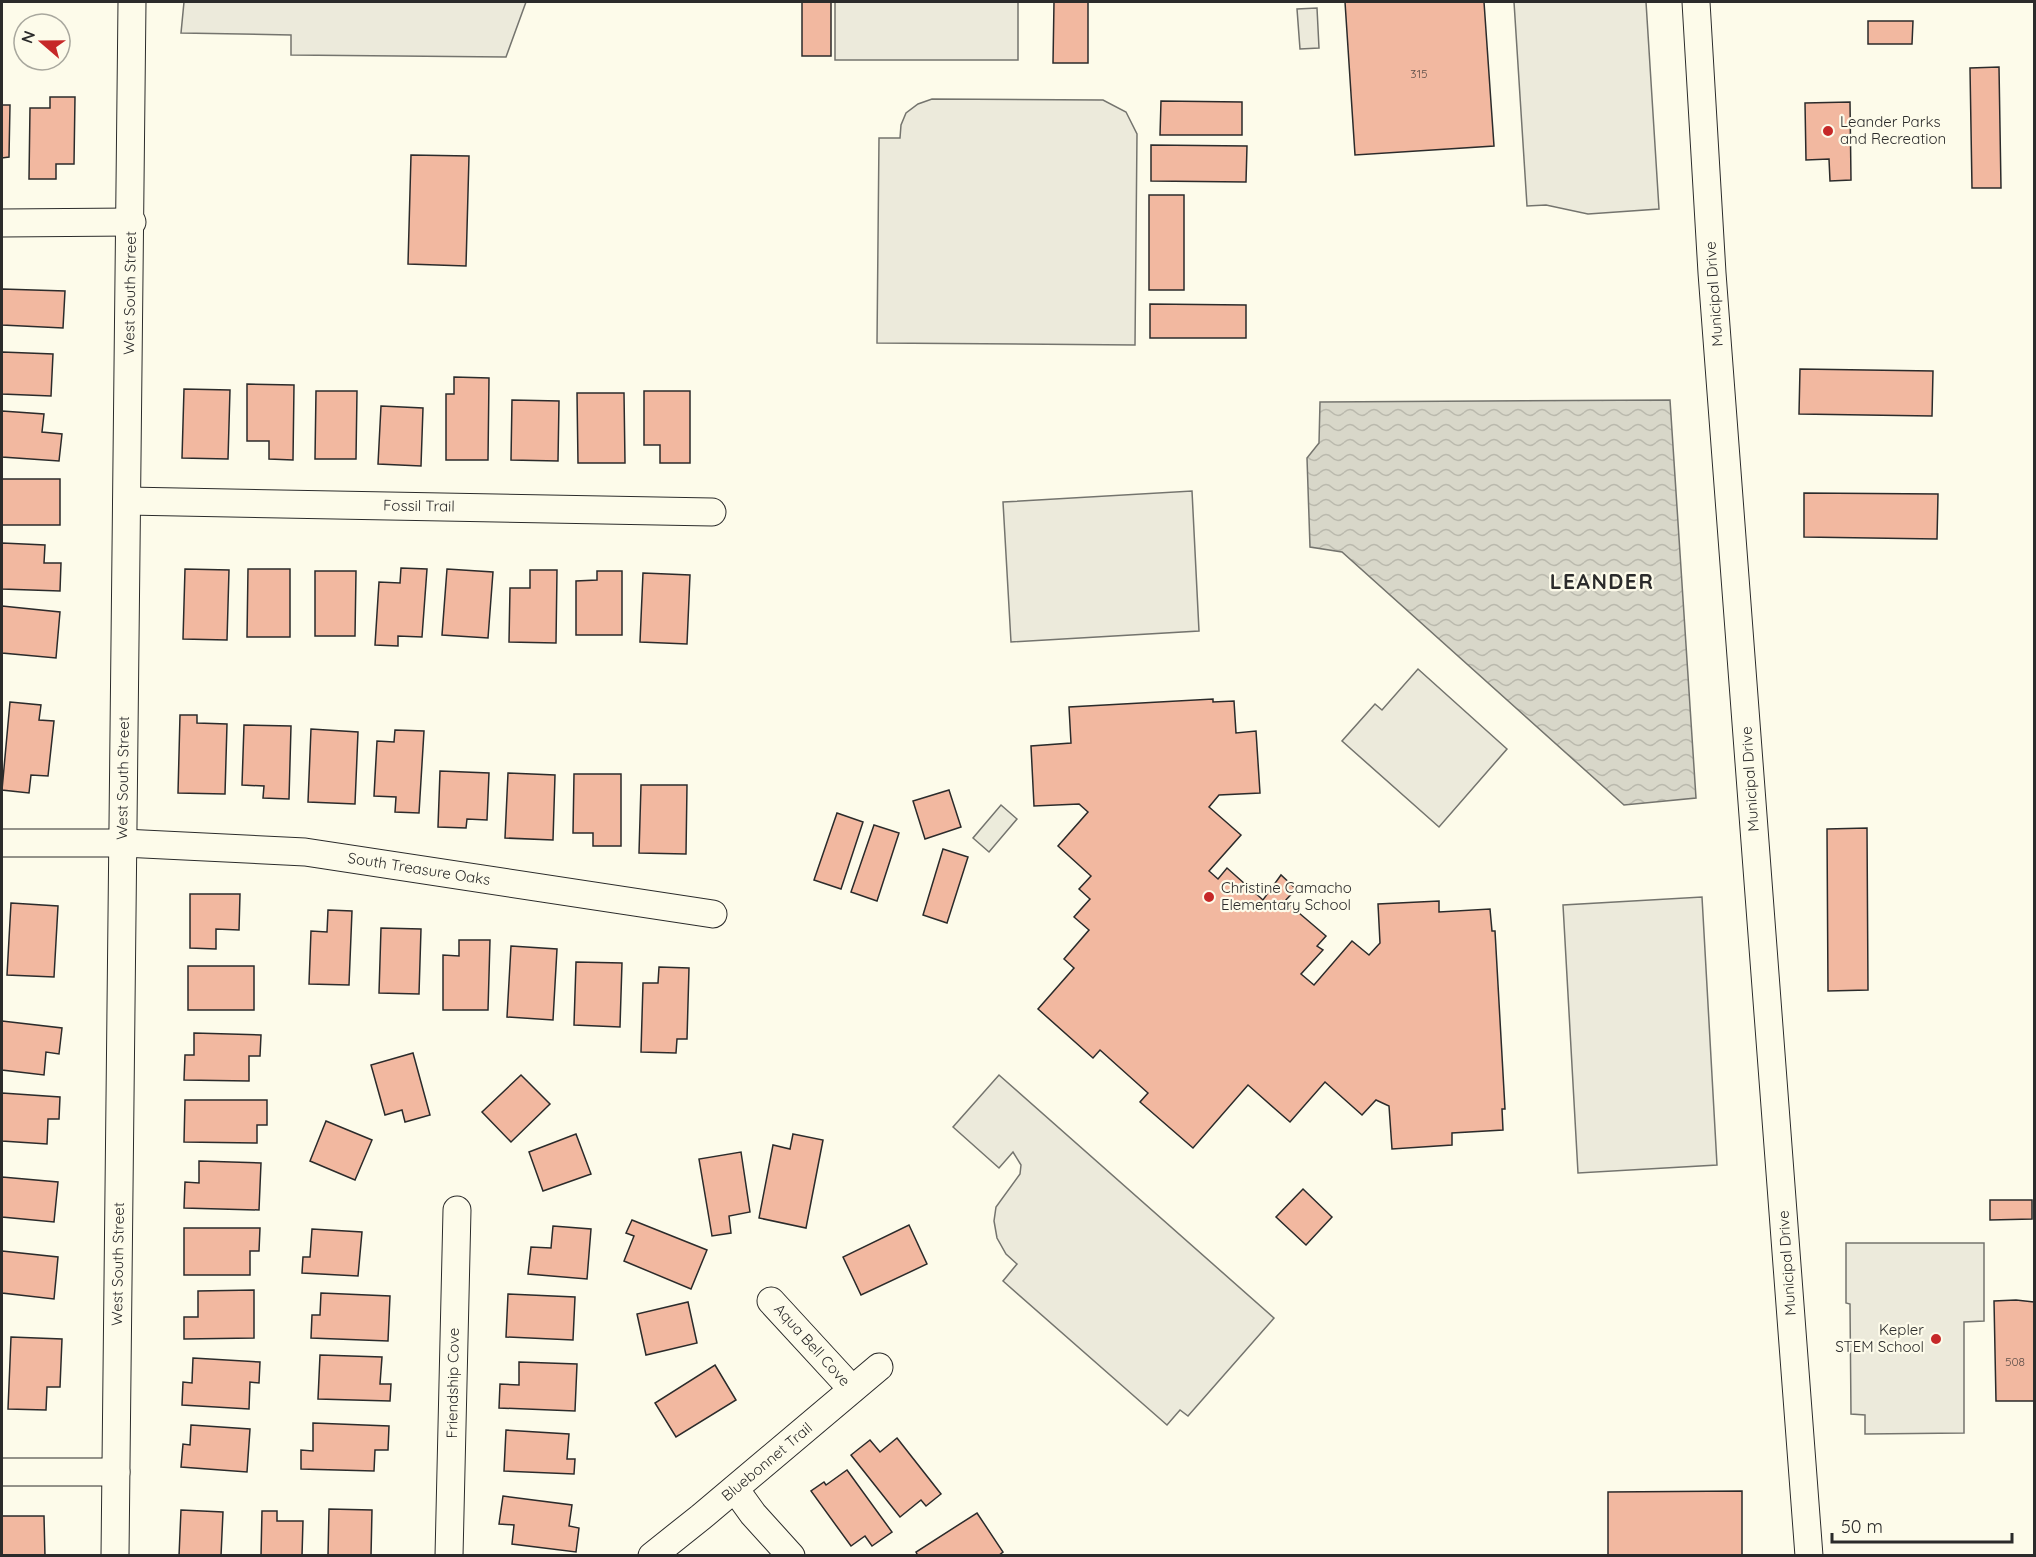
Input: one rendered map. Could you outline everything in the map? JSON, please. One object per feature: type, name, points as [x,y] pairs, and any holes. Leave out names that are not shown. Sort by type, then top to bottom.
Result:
[{"type":"street","name":"West South Street","points":[[115,1556],[126,501],[132,222],[132,2]]},
{"type":"street","name":"Municipal Drive","points":[[1696,2],[1712,273],[1809,1556]]},
{"type":"street","points":[[2,223],[132,222]]},
{"type":"street","name":"Fossil Trail","points":[[126,501],[712,512]]},
{"type":"street","name":"South Treasure Oaks","points":[[2,843],[123,843],[304,852],[713,914]]},
{"type":"street","name":"Friendship Cove","points":[[449,1556],[457,1210]]},
{"type":"street","name":"Aqua Bell Cove","points":[[771,1301],[852,1389]]},
{"type":"street","name":"Bluebonnet Trail","points":[[652,1556],[879,1367]]},
{"type":"street","points":[[2,1472],[116,1472]]},
{"type":"street","points":[[735,1489],[753,1514],[791,1556]]},
{"type":"shaded area","points":[[184,2],[526,2],[506,57],[291,55],[291,35],[181,33]]},
{"type":"shaded area","points":[[835,2],[1018,2],[1018,60],[835,60]]},
{"type":"shaded area","points":[[1514,2],[1646,2],[1659,209],[1588,214],[1546,205],[1527,206]]},
{"type":"shaded area","points":[[1317,8],[1319,48],[1300,49],[1297,9]]},
{"type":"shaded area","points":[[932,99],[1103,100],[1126,112],[1137,134],[1135,345],[877,343],[879,138],[900,138],[901,125],[906,113],[918,104]]},
{"type":"shaded area","points":[[1192,491],[1199,631],[1011,642],[1003,502]]},
{"type":"shaded area","points":[[1418,669],[1507,749],[1439,827],[1342,741],[1375,704],[1382,710]]},
{"type":"shaded area","points":[[1001,805],[1017,819],[989,852],[973,838]]},
{"type":"shaded area","points":[[1702,897],[1717,1165],[1578,1173],[1563,905]]},
{"type":"shaded area","points":[[999,1075],[1274,1318],[1188,1416],[1180,1410],[1167,1425],[1003,1281],[1017,1264],[1006,1254],[997,1238],[994,1221],[996,1207],[1020,1174],[1021,1165],[1013,1152],[999,1168],[953,1127]]},
{"type":"shaded area","points":[[1846,1243],[1984,1243],[1984,1321],[1964,1322],[1964,1433],[1865,1434],[1865,1415],[1851,1414],[1850,1304],[1846,1303]]},
{"type":"water","points":[[1670,400],[1696,798],[1624,805],[1342,552],[1310,547],[1307,458],[1319,443],[1320,402]]},
{"type":"building","points":[[802,2],[831,2],[831,56],[802,56]]},
{"type":"building","points":[[1054,2],[1088,2],[1088,63],[1053,63]]},
{"type":"building","points":[[1345,2],[1484,2],[1494,146],[1355,155]]},
{"type":"building","points":[[1868,21],[1913,21],[1912,44],[1868,44]]},
{"type":"building","points":[[1999,67],[2001,188],[1972,188],[1970,68]]},
{"type":"building","points":[[50,97],[75,97],[74,164],[56,164],[56,179],[29,179],[30,108],[50,108]]},
{"type":"building","points":[[1161,101],[1242,102],[1242,135],[1160,135]]},
{"type":"building","name":"Leander Parks and Recreation","points":[[1850,102],[1851,180],[1830,181],[1829,159],[1806,160],[1805,103]]},
{"type":"building","points":[[2,105],[10,105],[9,157],[2,158]]},
{"type":"building","points":[[1151,145],[1247,146],[1246,182],[1151,181]]},
{"type":"building","points":[[411,155],[469,156],[466,266],[408,264]]},
{"type":"building","points":[[1149,195],[1184,195],[1184,290],[1149,290]]},
{"type":"building","points":[[2,289],[65,291],[63,328],[2,325]]},
{"type":"building","points":[[1150,304],[1246,305],[1246,338],[1150,338]]},
{"type":"building","points":[[2,352],[53,354],[51,396],[2,394]]},
{"type":"building","points":[[1800,369],[1933,371],[1932,416],[1799,414]]},
{"type":"building","points":[[454,377],[489,378],[488,460],[446,460],[446,394],[454,394]]},
{"type":"building","points":[[247,384],[294,385],[293,460],[269,459],[269,441],[247,441]]},
{"type":"building","points":[[184,389],[230,390],[228,459],[182,458]]},
{"type":"building","points":[[316,391],[357,391],[356,459],[315,459]]},
{"type":"building","points":[[644,391],[690,391],[690,463],[660,463],[660,445],[644,445]]},
{"type":"building","points":[[577,393],[624,393],[625,463],[578,463]]},
{"type":"building","points":[[512,400],[559,401],[558,461],[511,460]]},
{"type":"building","points":[[381,406],[423,408],[421,466],[378,464]]},
{"type":"building","points":[[2,411],[44,414],[42,432],[62,434],[59,461],[2,457]]},
{"type":"building","points":[[2,479],[60,479],[60,525],[2,525]]},
{"type":"building","points":[[1804,493],[1938,494],[1937,539],[1804,537]]},
{"type":"building","points":[[2,543],[45,545],[44,563],[61,563],[60,591],[2,589]]},
{"type":"building","points":[[401,568],[427,569],[422,637],[398,636],[398,646],[375,645],[379,582],[400,583]]},
{"type":"building","points":[[185,569],[229,570],[227,640],[183,639]]},
{"type":"building","points":[[248,569],[290,569],[290,637],[247,637]]},
{"type":"building","points":[[447,569],[493,572],[488,638],[442,635]]},
{"type":"building","points":[[530,570],[557,570],[556,643],[509,642],[510,588],[530,588]]},
{"type":"building","points":[[315,571],[356,571],[355,636],[315,636]]},
{"type":"building","points":[[597,571],[622,571],[622,635],[576,635],[576,581],[597,580]]},
{"type":"building","points":[[643,573],[690,575],[687,644],[640,642]]},
{"type":"building","points":[[2,606],[60,612],[56,658],[2,653]]},
{"type":"building","points":[[1213,699],[1213,702],[1234,701],[1236,733],[1256,731],[1260,793],[1219,795],[1209,807],[1241,835],[1209,871],[1218,879],[1227,868],[1263,900],[1281,875],[1296,889],[1285,901],[1326,936],[1317,946],[1323,950],[1301,974],[1314,985],[1352,941],[1369,955],[1380,943],[1378,904],[1439,901],[1439,912],[1490,909],[1492,931],[1495,931],[1505,1109],[1502,1109],[1503,1130],[1452,1133],[1452,1145],[1392,1149],[1389,1106],[1376,1100],[1362,1115],[1325,1082],[1290,1122],[1248,1085],[1193,1148],[1140,1102],[1148,1093],[1100,1050],[1093,1058],[1038,1009],[1074,968],[1064,959],[1089,930],[1074,917],[1090,899],[1079,889],[1091,876],[1058,846],[1088,812],[1079,804],[1034,806],[1031,746],[1071,743],[1069,707]]},
{"type":"building","points":[[10,702],[41,705],[39,720],[54,721],[48,776],[31,775],[29,793],[2,790]]},
{"type":"building","points":[[180,715],[197,715],[197,723],[227,724],[225,794],[178,793]]},
{"type":"building","points":[[244,725],[291,726],[289,799],[263,798],[264,786],[242,785]]},
{"type":"building","points":[[311,729],[358,732],[355,804],[308,802]]},
{"type":"building","points":[[395,730],[424,731],[419,813],[395,812],[396,797],[374,796],[377,741],[394,742]]},
{"type":"building","points":[[440,771],[489,773],[487,820],[467,819],[466,828],[438,827]]},
{"type":"building","points":[[508,773],[555,775],[553,840],[505,838]]},
{"type":"building","points":[[574,774],[621,774],[621,846],[593,846],[593,833],[573,833]]},
{"type":"building","points":[[641,785],[687,785],[686,854],[639,853]]},
{"type":"building","points":[[949,790],[961,827],[925,839],[913,801]]},
{"type":"building","points":[[837,813],[863,822],[841,889],[814,880]]},
{"type":"building","points":[[874,825],[899,833],[877,901],[851,892]]},
{"type":"building","points":[[1867,828],[1868,990],[1828,991],[1827,829]]},
{"type":"building","points":[[943,849],[968,857],[947,923],[923,915]]},
{"type":"building","points":[[190,894],[240,894],[239,930],[216,929],[216,949],[190,948]]},
{"type":"building","points":[[11,903],[58,906],[54,977],[7,975]]},
{"type":"building","points":[[328,910],[352,911],[349,985],[309,984],[311,931],[327,932]]},
{"type":"building","points":[[381,928],[421,929],[419,994],[379,993]]},
{"type":"building","points":[[459,940],[490,940],[488,1010],[443,1010],[443,955],[459,956]]},
{"type":"building","points":[[511,946],[557,949],[553,1020],[507,1017]]},
{"type":"building","points":[[576,962],[622,963],[620,1027],[574,1025]]},
{"type":"building","points":[[188,966],[254,966],[254,1010],[188,1010]]},
{"type":"building","points":[[659,967],[689,968],[687,1039],[677,1039],[676,1053],[641,1052],[643,983],[658,983]]},
{"type":"building","points":[[2,1021],[62,1028],[59,1054],[46,1052],[44,1075],[2,1070]]},
{"type":"building","points":[[194,1033],[261,1035],[260,1056],[249,1056],[249,1081],[184,1080],[185,1055],[194,1055]]},
{"type":"building","points":[[413,1053],[430,1115],[405,1122],[402,1110],[385,1115],[371,1065]]},
{"type":"building","points":[[521,1075],[550,1104],[511,1142],[482,1112]]},
{"type":"building","points":[[2,1093],[60,1097],[59,1119],[48,1119],[47,1144],[2,1141]]},
{"type":"building","points":[[185,1100],[267,1100],[267,1125],[257,1125],[257,1143],[184,1142]]},
{"type":"building","points":[[326,1121],[372,1140],[355,1180],[310,1161]]},
{"type":"building","points":[[576,1134],[591,1174],[543,1191],[529,1152]]},
{"type":"building","points":[[793,1134],[823,1140],[806,1228],[759,1218],[773,1145],[790,1149]]},
{"type":"building","points":[[741,1152],[750,1212],[729,1216],[731,1233],[712,1236],[699,1159]]},
{"type":"building","points":[[199,1161],[261,1163],[259,1210],[184,1208],[185,1182],[199,1183]]},
{"type":"building","points":[[2,1177],[58,1182],[54,1222],[2,1217]]},
{"type":"building","points":[[1303,1189],[1332,1217],[1306,1245],[1276,1217]]},
{"type":"building","points":[[1990,1200],[2032,1200],[2032,1219],[1990,1220]]},
{"type":"building","points":[[632,1220],[707,1250],[691,1289],[624,1261],[634,1236],[626,1233]]},
{"type":"building","points":[[909,1225],[927,1264],[861,1295],[843,1257]]},
{"type":"building","points":[[553,1226],[591,1229],[587,1279],[528,1274],[531,1247],[551,1248]]},
{"type":"building","points":[[184,1228],[260,1228],[259,1251],[250,1251],[250,1275],[184,1275]]},
{"type":"building","points":[[312,1229],[362,1232],[358,1276],[302,1273],[303,1257],[310,1257]]},
{"type":"building","points":[[2,1251],[58,1257],[54,1299],[2,1293]]},
{"type":"building","points":[[254,1290],[254,1338],[184,1339],[184,1317],[198,1317],[198,1291]]},
{"type":"building","points":[[321,1293],[390,1296],[388,1341],[311,1338],[312,1315],[320,1315]]},
{"type":"building","points":[[508,1294],[575,1297],[573,1340],[506,1337]]},
{"type":"building","points":[[1994,1301],[2034,1302],[2034,1401],[1996,1401]]},
{"type":"building","points":[[688,1302],[697,1343],[646,1355],[637,1314]]},
{"type":"building","points":[[11,1337],[62,1339],[60,1387],[47,1387],[46,1410],[8,1409]]},
{"type":"building","points":[[320,1355],[382,1357],[380,1384],[391,1384],[390,1401],[318,1399]]},
{"type":"building","points":[[193,1358],[260,1362],[259,1383],[250,1382],[249,1409],[182,1405],[183,1382],[192,1383]]},
{"type":"building","points":[[519,1362],[577,1364],[575,1411],[499,1408],[500,1384],[519,1385]]},
{"type":"building","points":[[715,1365],[736,1400],[676,1437],[655,1403]]},
{"type":"building","points":[[313,1423],[389,1426],[388,1450],[375,1450],[374,1471],[301,1469],[301,1450],[313,1451]]},
{"type":"building","points":[[191,1425],[250,1429],[247,1472],[181,1467],[183,1444],[190,1445]]},
{"type":"building","points":[[506,1430],[569,1434],[567,1459],[575,1459],[574,1474],[504,1471]]},
{"type":"building","points":[[897,1438],[941,1494],[926,1506],[921,1500],[900,1517],[851,1455],[870,1440],[880,1452]]},
{"type":"building","points":[[847,1470],[892,1532],[872,1546],[865,1536],[851,1546],[811,1491],[824,1482],[826,1485]]},
{"type":"building","points":[[1742,1491],[1742,1556],[1608,1556],[1608,1492]]},
{"type":"building","points":[[503,1496],[572,1505],[569,1526],[579,1528],[576,1552],[512,1544],[514,1525],[499,1524]]},
{"type":"building","points":[[329,1509],[372,1510],[371,1556],[328,1556]]},
{"type":"building","points":[[181,1510],[223,1512],[221,1556],[179,1556]]},
{"type":"building","points":[[262,1511],[277,1511],[277,1521],[303,1521],[302,1556],[261,1556]]},
{"type":"building","points":[[977,1513],[1003,1552],[998,1556],[918,1556],[916,1552]]},
{"type":"building","points":[[2,1516],[44,1516],[45,1556],[2,1556]]},
{"type":"place","name":"Leander Parks and Recreation","points":[[1828,131]]},
{"type":"place","name":"Christine Camacho Elementary School","points":[[1209,897]]},
{"type":"place","name":"Kepler STEM School","points":[[1936,1339]]},
{"type":"district","name":"LEANDER","points":[[1602,582]]}]
